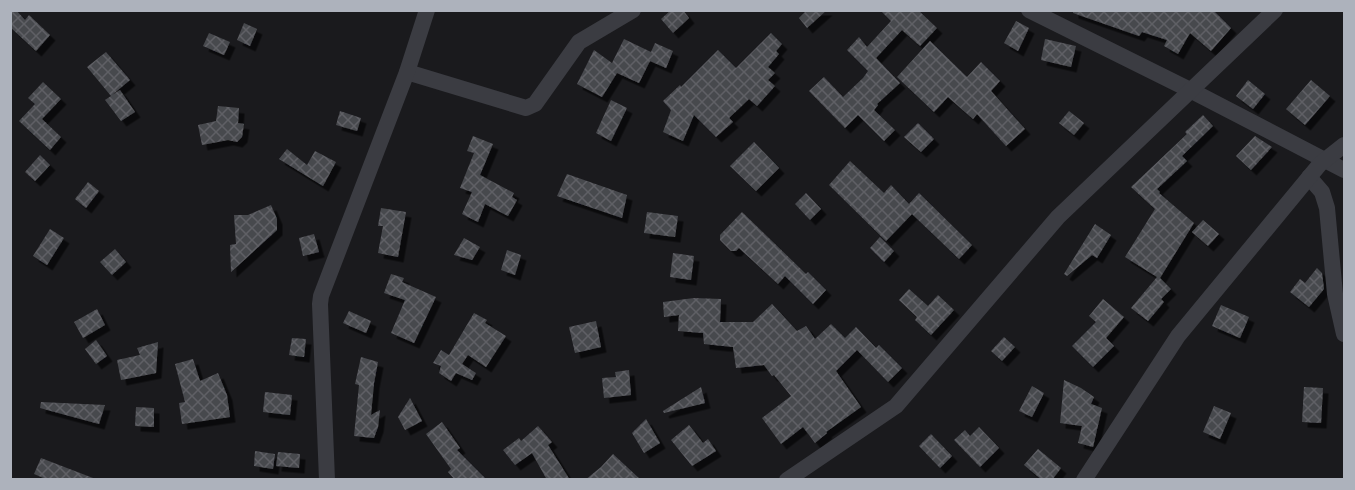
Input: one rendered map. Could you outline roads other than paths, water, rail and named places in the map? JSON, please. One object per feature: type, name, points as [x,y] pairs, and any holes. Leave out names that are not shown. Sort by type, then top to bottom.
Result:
[{"type":"street","points":[[327,480],[321,296],[407,72],[428,10]]},
{"type":"street","points":[[407,72],[526,108],[530,107],[535,104],[579,42],[633,10]]},
{"type":"street","points":[[1029,10],[1191,90],[1344,170]]},
{"type":"street","points":[[787,480],[896,406],[1058,218],[1275,10]]},
{"type":"street","points":[[1084,480],[1178,336],[1310,177],[1325,160],[1344,146]]},
{"type":"street","points":[[1310,177],[1322,192],[1327,208],[1335,294],[1344,333]]}]
